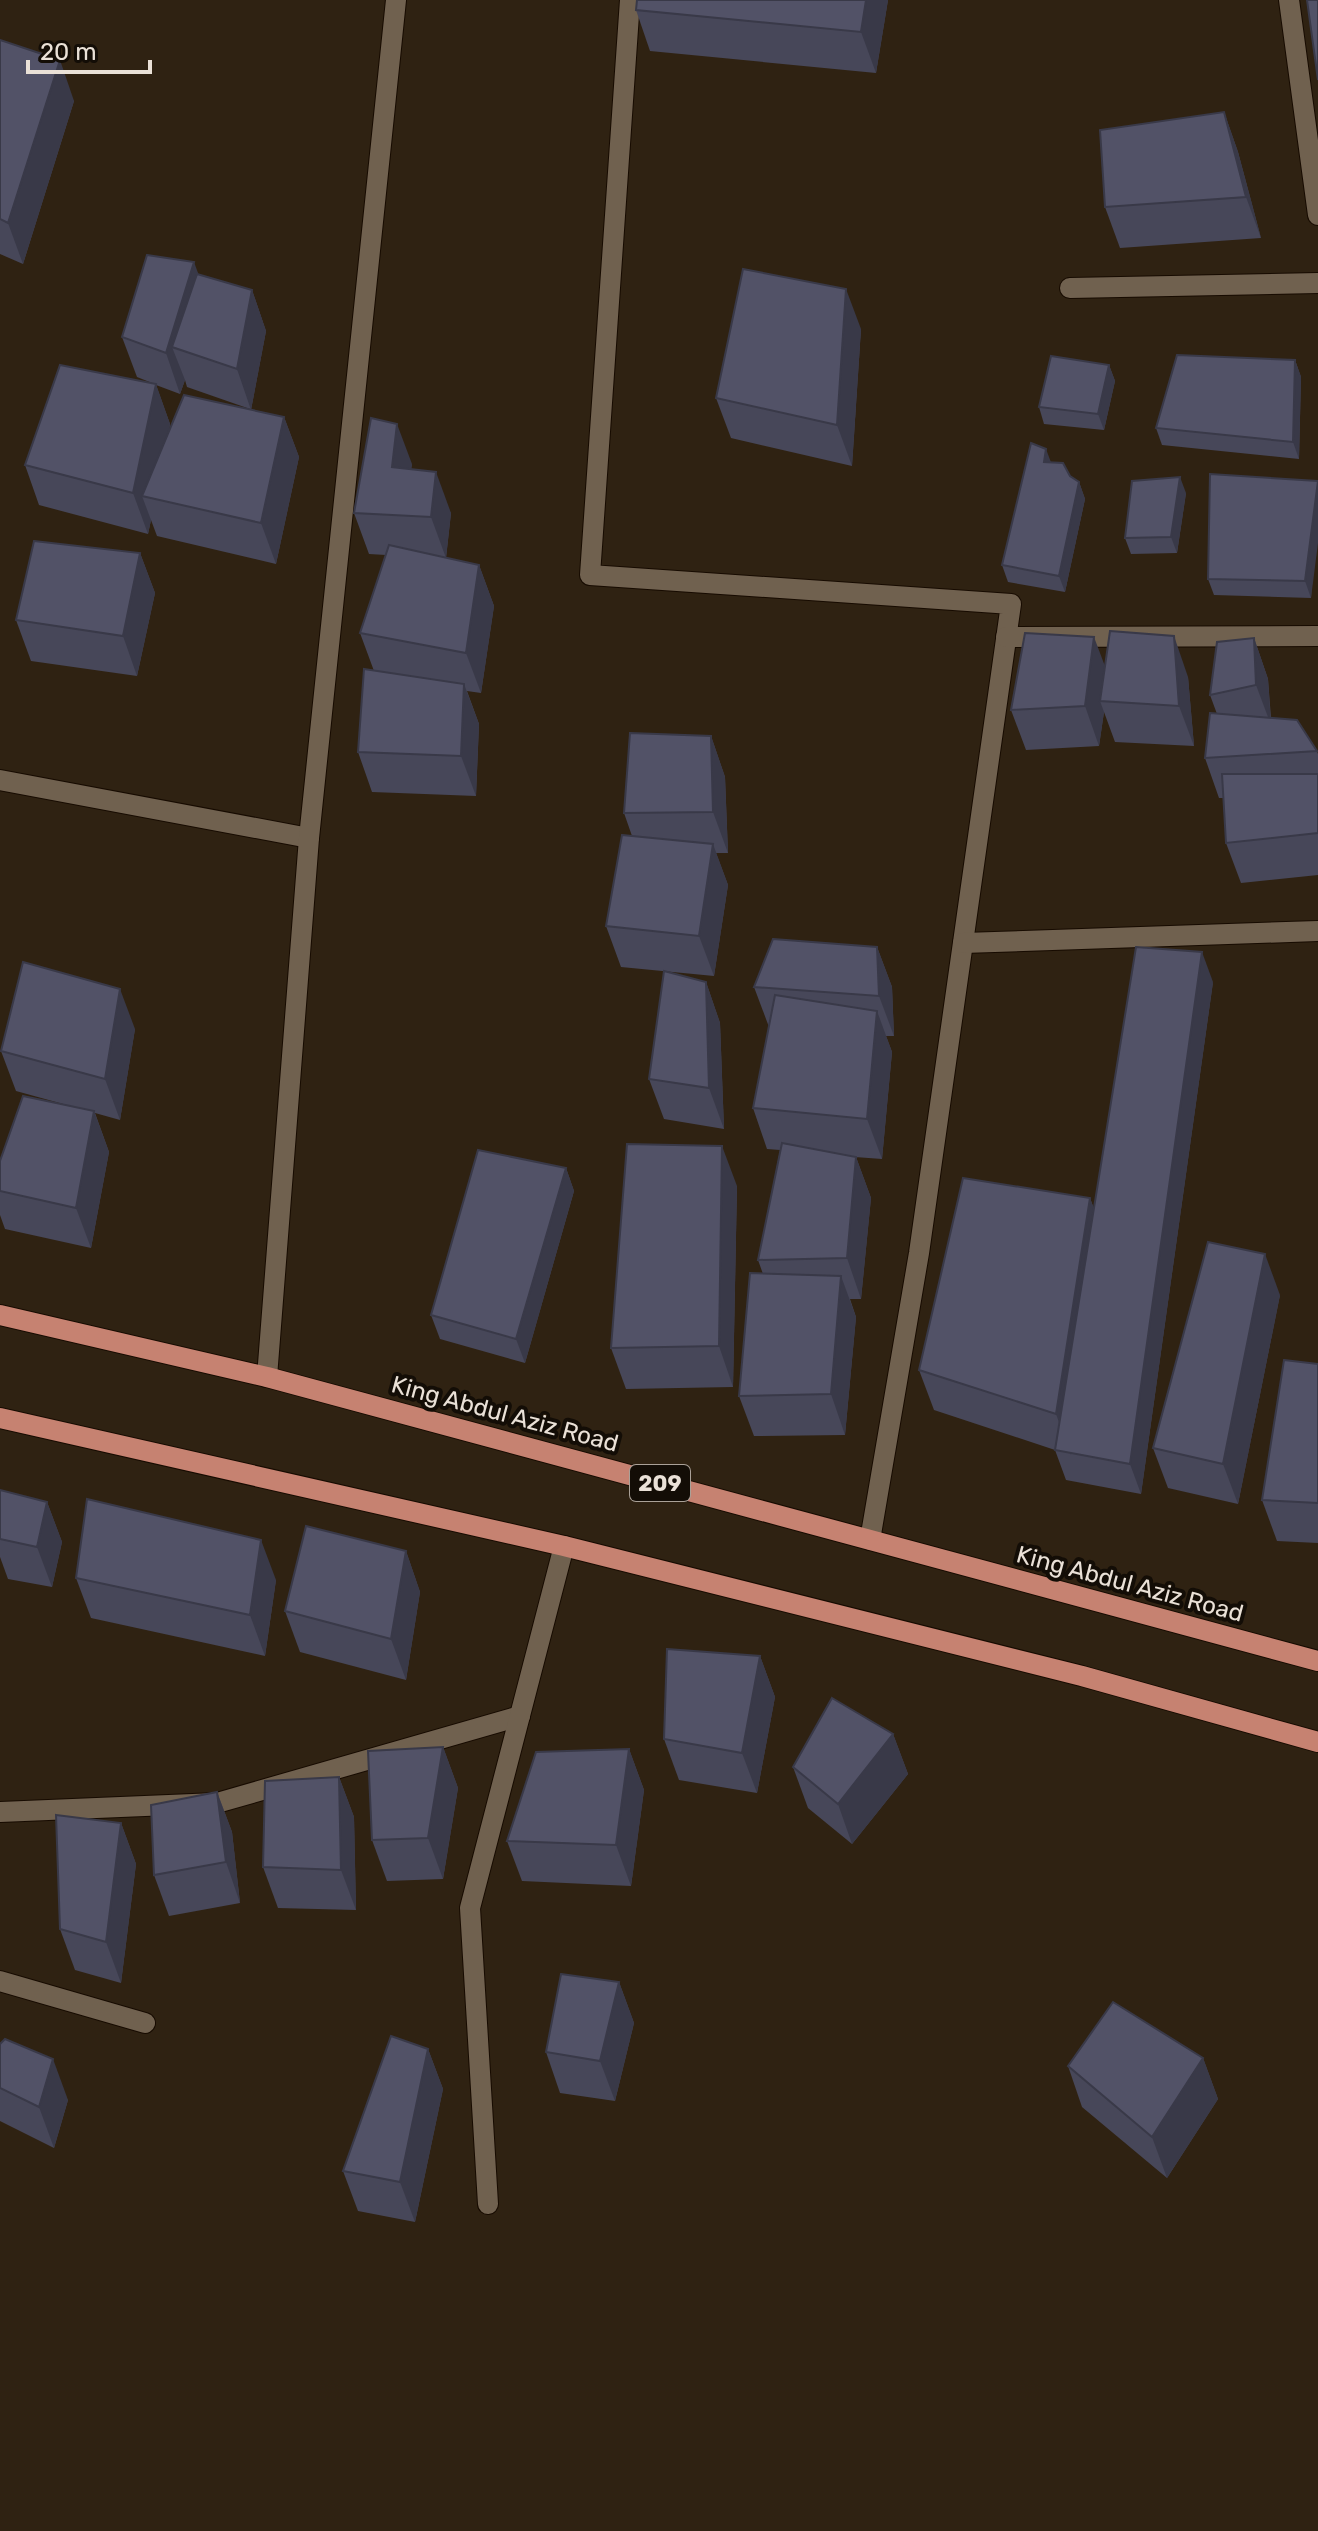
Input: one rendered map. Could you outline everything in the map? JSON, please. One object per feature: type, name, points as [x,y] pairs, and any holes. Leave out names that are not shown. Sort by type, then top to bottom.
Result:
[{"type":"main road","name":"King Abdul Aziz Road","points":[[0,1315],[267,1377],[1318,1661]]},
{"type":"main road","points":[[0,1418],[564,1546],[1082,1676],[1318,1742]]},
{"type":"street","points":[[267,1377],[309,838],[396,0]]},
{"type":"street","points":[[630,0],[590,575],[1011,604],[919,1253],[870,1540]]},
{"type":"street","points":[[1289,0],[1318,215]]},
{"type":"street","points":[[1070,288],[1318,283]]},
{"type":"street","points":[[1006,637],[1318,636]]},
{"type":"street","points":[[0,780],[309,838]]},
{"type":"street","points":[[963,943],[1318,931]]},
{"type":"street","points":[[488,2204],[470,1908],[564,1546]]},
{"type":"street","points":[[0,1812],[217,1803],[520,1716]]},
{"type":"street","points":[[0,1981],[145,2023]]},
{"type":"building","points":[[637,0],[866,0],[861,32],[636,10]]},
{"type":"building","points":[[1307,0],[1318,0],[1318,80]]},
{"type":"building","points":[[0,40],[60,60],[8,223],[0,219]]},
{"type":"building","points":[[1224,112],[1246,197],[1105,207],[1100,130]]},
{"type":"building","points":[[147,255],[194,262],[166,353],[122,337]]},
{"type":"building","points":[[743,269],[846,289],[837,425],[716,398]]},
{"type":"building","points":[[197,274],[252,290],[237,369],[172,347]]},
{"type":"building","points":[[1177,355],[1295,360],[1293,442],[1156,428]]},
{"type":"building","points":[[1051,356],[1109,365],[1098,414],[1039,407]]},
{"type":"building","points":[[60,365],[156,384],[133,493],[25,465]]},
{"type":"building","points":[[184,395],[284,417],[261,523],[142,496]]},
{"type":"building","points":[[371,418],[397,424],[392,467],[436,472],[431,517],[354,513]]},
{"type":"building","points":[[1031,443],[1046,449],[1044,462],[1063,463],[1070,476],[1079,482],[1059,576],[1002,565]]},
{"type":"building","points":[[1210,474],[1318,481],[1305,581],[1208,579]]},
{"type":"building","points":[[1180,477],[1171,537],[1125,538],[1132,481]]},
{"type":"building","points":[[34,541],[140,553],[123,636],[16,620]]},
{"type":"building","points":[[389,545],[479,565],[466,653],[360,633]]},
{"type":"building","points":[[1110,631],[1174,636],[1179,706],[1100,701]]},
{"type":"building","points":[[1025,633],[1094,637],[1085,706],[1011,710]]},
{"type":"building","points":[[1254,638],[1256,685],[1210,695],[1217,642]]},
{"type":"building","points":[[364,669],[464,684],[461,756],[358,752]]},
{"type":"building","points":[[1210,713],[1297,720],[1317,751],[1205,758]]},
{"type":"building","points":[[630,733],[711,736],[713,812],[624,813]]},
{"type":"building","points":[[1222,774],[1318,774],[1318,833],[1226,843]]},
{"type":"building","points":[[622,835],[713,844],[699,936],[606,926]]},
{"type":"building","points":[[773,939],[877,947],[879,996],[754,987]]},
{"type":"building","points":[[1136,947],[1202,952],[1130,1464],[1055,1450]]},
{"type":"building","points":[[23,962],[120,989],[105,1079],[1,1051]]},
{"type":"building","points":[[664,971],[706,982],[709,1088],[649,1079]]},
{"type":"building","points":[[775,995],[877,1011],[867,1119],[753,1108]]},
{"type":"building","points":[[23,1096],[94,1111],[76,1208],[0,1191],[0,1161]]},
{"type":"building","points":[[782,1143],[856,1157],[847,1258],[758,1260]]},
{"type":"building","points":[[627,1144],[722,1146],[719,1346],[611,1348]]},
{"type":"building","points":[[478,1150],[566,1168],[516,1339],[431,1315]]},
{"type":"building","points":[[963,1178],[1090,1198],[1056,1414],[919,1370]]},
{"type":"building","points":[[1208,1242],[1265,1254],[1223,1464],[1153,1448]]},
{"type":"building","points":[[750,1273],[841,1276],[831,1394],[739,1396]]},
{"type":"building","points":[[1284,1360],[1318,1364],[1318,1503],[1262,1500]]},
{"type":"building","points":[[0,1490],[47,1502],[37,1547],[0,1539]]},
{"type":"building","points":[[87,1499],[261,1540],[250,1615],[76,1578]]},
{"type":"building","points":[[306,1526],[406,1551],[391,1639],[285,1611]]},
{"type":"building","points":[[667,1649],[760,1656],[742,1753],[664,1739]]},
{"type":"building","points":[[832,1698],[893,1734],[838,1804],[793,1767]]},
{"type":"building","points":[[443,1747],[428,1838],[372,1840],[368,1751]]},
{"type":"building","points":[[629,1749],[616,1845],[507,1841],[536,1752]]},
{"type":"building","points":[[339,1777],[341,1870],[263,1867],[265,1781]]},
{"type":"building","points":[[217,1792],[226,1862],[154,1875],[151,1805]]},
{"type":"building","points":[[56,1815],[121,1823],[106,1942],[60,1929]]},
{"type":"building","points":[[561,1974],[619,1982],[600,2061],[546,2052]]},
{"type":"building","points":[[1113,2002],[1203,2058],[1152,2137],[1068,2066]]},
{"type":"building","points":[[391,2036],[428,2049],[400,2182],[343,2171]]},
{"type":"building","points":[[5,2039],[53,2059],[39,2107],[0,2088],[0,2044]]}]
